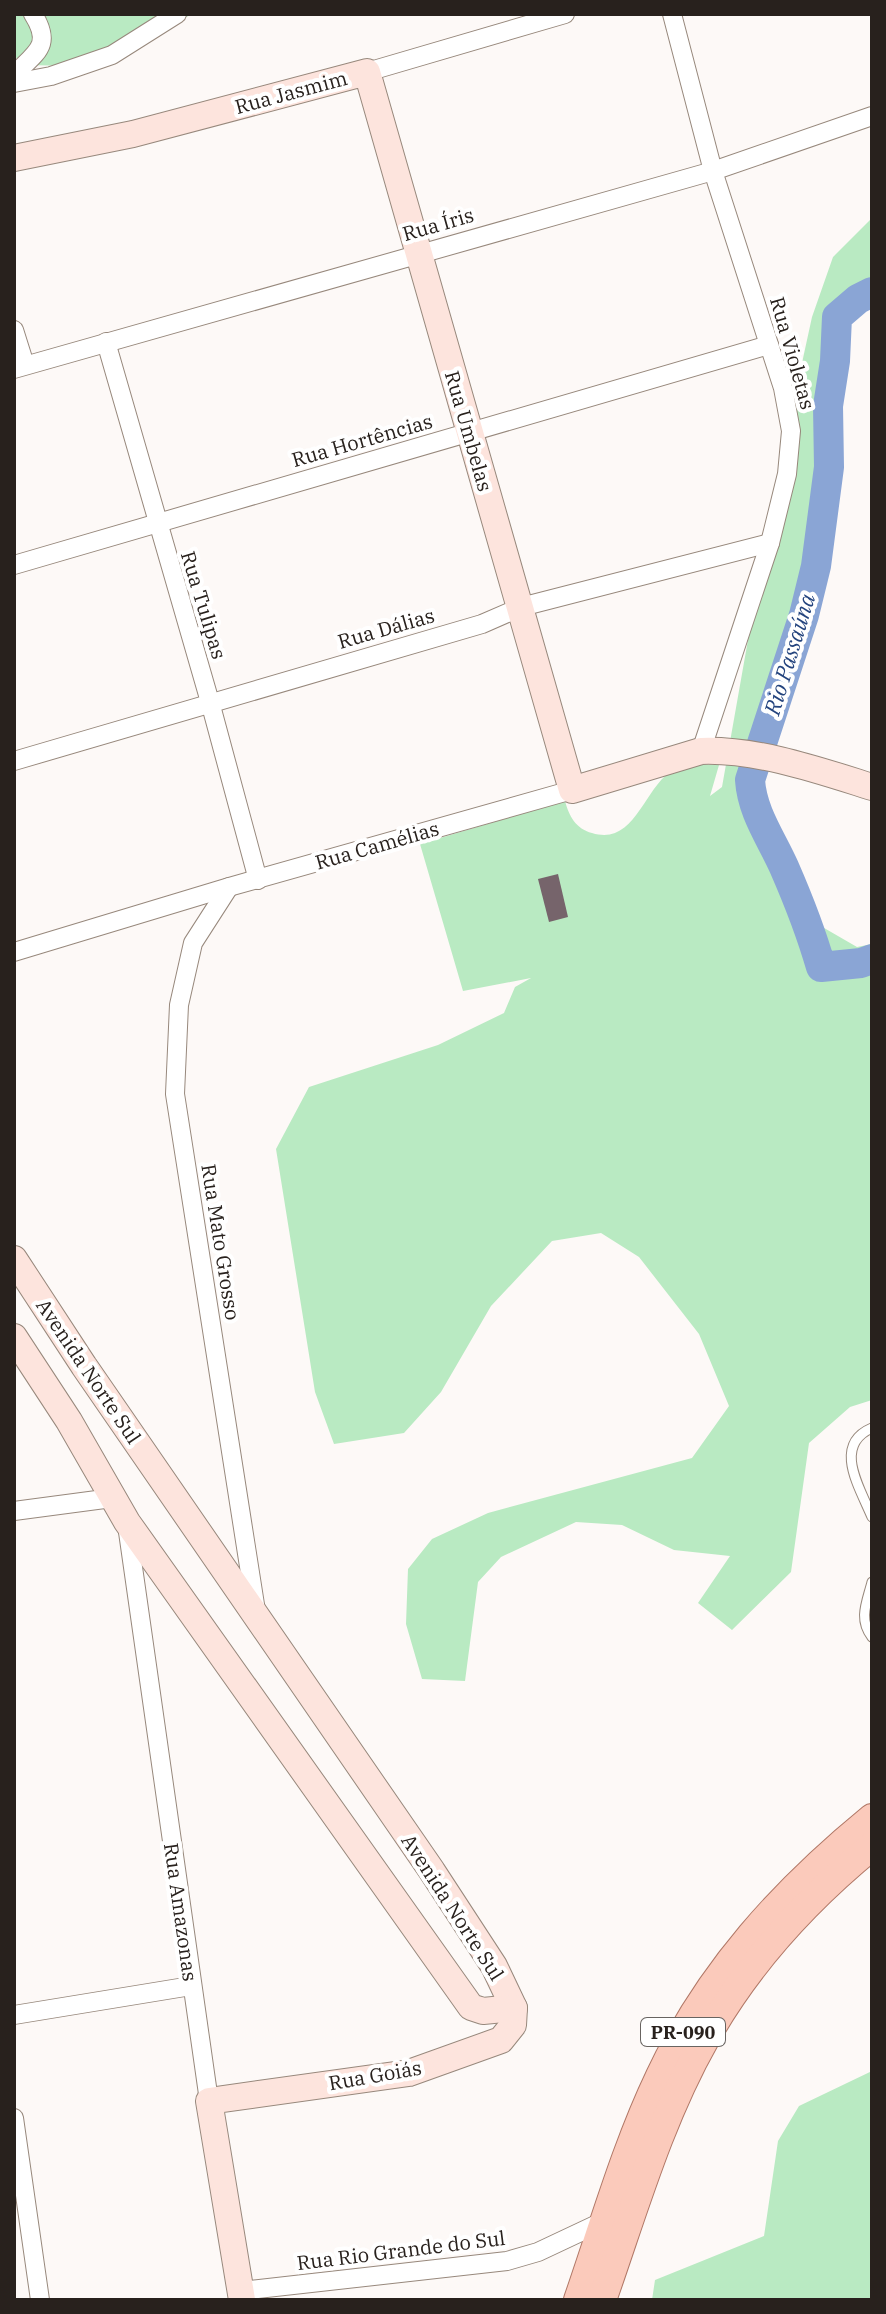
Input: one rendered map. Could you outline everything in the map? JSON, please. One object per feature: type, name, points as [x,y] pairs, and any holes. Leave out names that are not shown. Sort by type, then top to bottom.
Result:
[{"type":"main road","name":"PR-090","points":[[578,2300],[660,2076],[680,2037],[723,1969],[777,1904],[872,1818]]},
{"type":"main road","name":"PR-090","points":[[602,2300],[672,2106],[705,2038],[729,1999],[776,1938],[833,1880],[872,1846]]},
{"type":"street","points":[[14,75],[39,49],[43,40],[43,32],[33,14]]},
{"type":"street","points":[[14,83],[51,76],[112,55],[177,14]]},
{"type":"street","name":"Rua Jasmim","points":[[14,158],[133,134],[367,72],[565,14]]},
{"type":"street","name":"Rua Violetas","points":[[672,14],[713,171],[783,388],[791,431],[787,474],[770,543],[701,751]]},
{"type":"street","name":"Rua Umbelas","points":[[367,72],[572,790]]},
{"type":"street","name":"Rua Íris","points":[[20,367],[713,171],[872,116]]},
{"type":"street","points":[[14,330],[20,367]]},
{"type":"street","name":"Rua Tulipas","points":[[106,342],[258,880]]},
{"type":"street","name":"Rua Hortências","points":[[14,565],[769,345]]},
{"type":"street","name":"Rua Dálias","points":[[14,761],[482,624],[521,607],[770,543]]},
{"type":"street","name":"Rua Camélias","points":[[14,952],[701,751],[741,753],[872,787]]},
{"type":"street","name":"Rua Mato Grosso","points":[[229,887],[193,943],[179,1005],[175,1094],[257,1614]]},
{"type":"street","name":"Avenida Norte Sul","points":[[14,1259],[494,1966],[514,2008],[483,2011],[471,2007],[127,1522],[69,1421],[14,1336]]},
{"type":"street","points":[[14,1336],[55,1377],[66,1379],[84,1366]]},
{"type":"street","points":[[69,1421],[75,1404],[83,1397],[96,1397],[131,1432]]},
{"type":"street","points":[[14,1511],[112,1498]]},
{"type":"street","name":"Rua Amazonas","points":[[127,1522],[191,1986],[241,2296]]},
{"type":"street","points":[[14,2015],[191,1986]]},
{"type":"street","name":"Rua Goiás","points":[[209,2101],[409,2073],[501,2040],[513,2025],[514,2008]]},
{"type":"street","points":[[14,2118],[40,2300]]},
{"type":"street","name":"Rua Rio Grande do Sul","points":[[241,2296],[507,2261],[538,2252],[606,2220]]},
{"type":"lane","points":[[872,1428],[862,1432],[852,1446],[849,1460],[872,1517]]},
{"type":"lane","points":[[872,1582],[863,1611],[867,1631],[872,1637]]},
{"type":"green space","points":[[14,14],[192,14],[72,66],[26,65],[14,56]]},
{"type":"green space","points":[[872,218],[872,293],[866,297],[848,329],[812,571],[755,766],[812,921],[857,947],[872,944],[872,1400],[850,1407],[809,1443],[791,1572],[732,1630],[698,1603],[730,1556],[674,1550],[622,1525],[576,1522],[501,1557],[478,1582],[465,1681],[422,1679],[406,1624],[408,1569],[432,1539],[488,1513],[692,1458],[729,1406],[699,1334],[639,1257],[601,1233],[552,1241],[491,1306],[441,1392],[404,1433],[334,1444],[315,1392],[276,1149],[309,1087],[438,1045],[504,1013],[515,987],[531,978],[463,991],[420,844],[565,801],[571,817],[582,828],[606,835],[618,832],[637,814],[670,772],[688,765],[719,765],[710,796],[722,787],[775,487],[812,317],[833,257]]},
{"type":"green space","points":[[872,2071],[872,2300],[652,2300],[655,2280],[764,2236],[778,2141],[799,2106]]},
{"type":"building","points":[[558,874],[568,917],[549,922],[538,879]]},
{"type":"waterway","name":"Rio Passaúna","points":[[872,292],[858,299],[837,317],[835,361],[828,406],[829,467],[816,566],[804,615],[750,780],[758,814],[794,891],[821,967],[872,959]]}]
